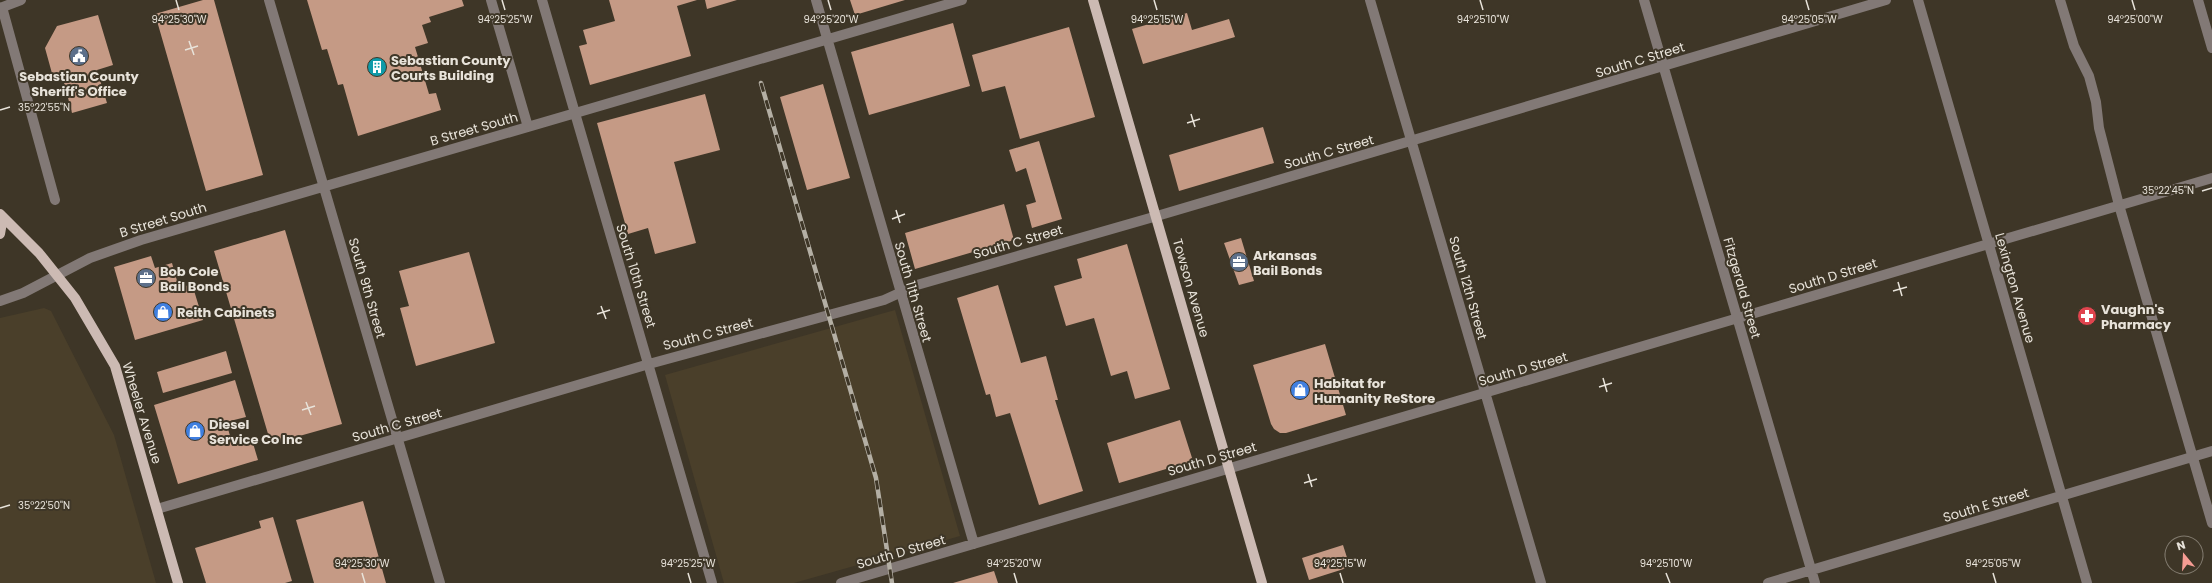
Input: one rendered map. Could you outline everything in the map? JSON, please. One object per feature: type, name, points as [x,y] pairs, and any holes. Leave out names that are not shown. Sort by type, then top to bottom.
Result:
[{"type":"main road","name":"Towson Avenue","points":[[1093,0],[1262,583]]},
{"type":"main road","name":"Wheeler Avenue","points":[[2,215],[76,298],[115,366],[158,509],[178,583]]},
{"type":"main road","points":[[0,234],[2,215]]},
{"type":"street","points":[[21,0],[1,8],[55,200]]},
{"type":"street","name":"South 9th Street","points":[[269,0],[440,583]]},
{"type":"street","points":[[491,0],[528,127]]},
{"type":"street","name":"South 10th Street","points":[[542,0],[712,583]]},
{"type":"street","name":"South 11th Street","points":[[816,0],[974,544]]},
{"type":"street","name":"B Street South","points":[[0,301],[23,293],[90,258],[141,240],[962,0]]},
{"type":"street","name":"South 12th Street","points":[[1370,0],[1541,583]]},
{"type":"street","name":"Fitzgerald Street","points":[[1644,0],[1815,583]]},
{"type":"street","name":"South C Street","points":[[158,509],[649,364],[884,300],[917,285],[1411,141],[1886,0]]},
{"type":"street","name":"Lexington Avenue","points":[[1918,0],[2088,583]]},
{"type":"street","points":[[2060,0],[2074,46],[2089,76],[2096,102],[2099,128],[2119,205],[2212,522]]},
{"type":"street","points":[[2198,0],[2212,48]]},
{"type":"street","name":"South D Street","points":[[840,583],[1228,467],[1485,394],[1989,243],[2212,178]]},
{"type":"street","name":"South E Street","points":[[1768,583],[2212,451]]},
{"type":"shaded area","points":[[44,308],[51,311],[114,435],[156,583],[0,583],[0,318]]},
{"type":"shaded area","points":[[895,310],[960,536],[794,583],[724,583],[665,375]]},
{"type":"building","points":[[203,0],[214,0],[263,175],[206,191],[155,14]]},
{"type":"building","name":"Sebastian County Courts Building","points":[[307,0],[462,0],[464,6],[429,17],[431,22],[422,25],[428,43],[415,47],[429,94],[436,93],[441,110],[358,136],[343,84],[338,85],[327,49],[322,50]]},
{"type":"building","points":[[609,0],[697,0],[677,6],[691,56],[590,85],[579,46],[587,44],[583,30],[615,21]]},
{"type":"building","points":[[705,0],[737,0],[707,9]]},
{"type":"building","points":[[850,0],[905,0],[855,15]]},
{"type":"building","points":[[1187,13],[1192,30],[1229,19],[1235,37],[1143,64],[1132,29]]},
{"type":"building","name":"Sebastian County Sheriff's Office","points":[[98,15],[113,65],[97,70],[107,103],[72,113],[62,75],[53,77],[45,48],[57,26]]},
{"type":"building","points":[[953,23],[970,86],[869,115],[851,52]]},
{"type":"building","points":[[1069,27],[1095,117],[1020,139],[1005,86],[982,92],[972,55]]},
{"type":"building","points":[[823,84],[850,178],[807,190],[780,97]]},
{"type":"building","points":[[705,94],[720,150],[674,162],[696,243],[655,254],[648,228],[628,234],[597,123]]},
{"type":"building","points":[[1263,127],[1274,163],[1179,191],[1169,155]]},
{"type":"building","points":[[1039,141],[1062,219],[1032,228],[1026,205],[1036,202],[1026,168],[1016,172],[1009,150]]},
{"type":"building","points":[[1004,204],[1014,240],[915,269],[905,233]]},
{"type":"building","points":[[285,230],[342,424],[271,444],[214,251]]},
{"type":"building","name":"Arkansas Bail Bonds","points":[[1241,238],[1254,281],[1239,285],[1224,243]]},
{"type":"building","points":[[1127,244],[1170,389],[1135,399],[1127,371],[1111,376],[1094,318],[1066,326],[1054,286],[1082,278],[1077,259]]},
{"type":"building","points":[[469,252],[495,343],[416,366],[400,308],[409,306],[399,271]]},
{"type":"building","points":[[151,256],[155,268],[172,263],[179,288],[192,284],[203,320],[135,340],[114,267]]},
{"type":"building","points":[[998,285],[1021,363],[1046,356],[1058,400],[1055,400],[1083,491],[1039,505],[1010,413],[996,417],[990,394],[986,395],[957,298]]},
{"type":"building","name":"Habitat for Humanity ReStore","points":[[1325,344],[1346,415],[1286,433],[1280,433],[1274,429],[1271,424],[1253,365]]},
{"type":"building","name":"Diesel Service Co Inc","points":[[226,351],[232,373],[163,393],[157,372]]},
{"type":"building","name":"Diesel Service Co Inc","points":[[235,380],[246,417],[226,422],[233,446],[252,440],[258,460],[178,484],[154,405]]},
{"type":"building","points":[[1180,420],[1193,461],[1119,483],[1107,443]]},
{"type":"building","points":[[363,501],[386,583],[314,583],[296,520]]},
{"type":"building","points":[[273,517],[292,581],[285,583],[206,583],[195,548],[261,528],[259,521]]},
{"type":"building","points":[[1343,545],[1350,567],[1309,580],[1302,558]]},
{"type":"building","points":[[994,571],[998,583],[953,583]]},
{"type":"railway","points":[[761,83],[876,478],[892,583]]},
{"type":"place","name":"Sebastian County Sheriff's Office","points":[[79,56]]},
{"type":"place","name":"Sebastian County Courts Building","points":[[377,67]]},
{"type":"place","name":"Arkansas Bail Bonds","points":[[1239,262]]},
{"type":"place","name":"Bob Cole Bail Bonds","points":[[146,278]]},
{"type":"place","name":"Reith Cabinets","points":[[163,312]]},
{"type":"place","name":"Vaughn's Pharmacy","points":[[2087,316]]},
{"type":"place","name":"Habitat for Humanity ReStore","points":[[1300,390]]},
{"type":"place","name":"Diesel Service Co Inc","points":[[195,431]]}]
